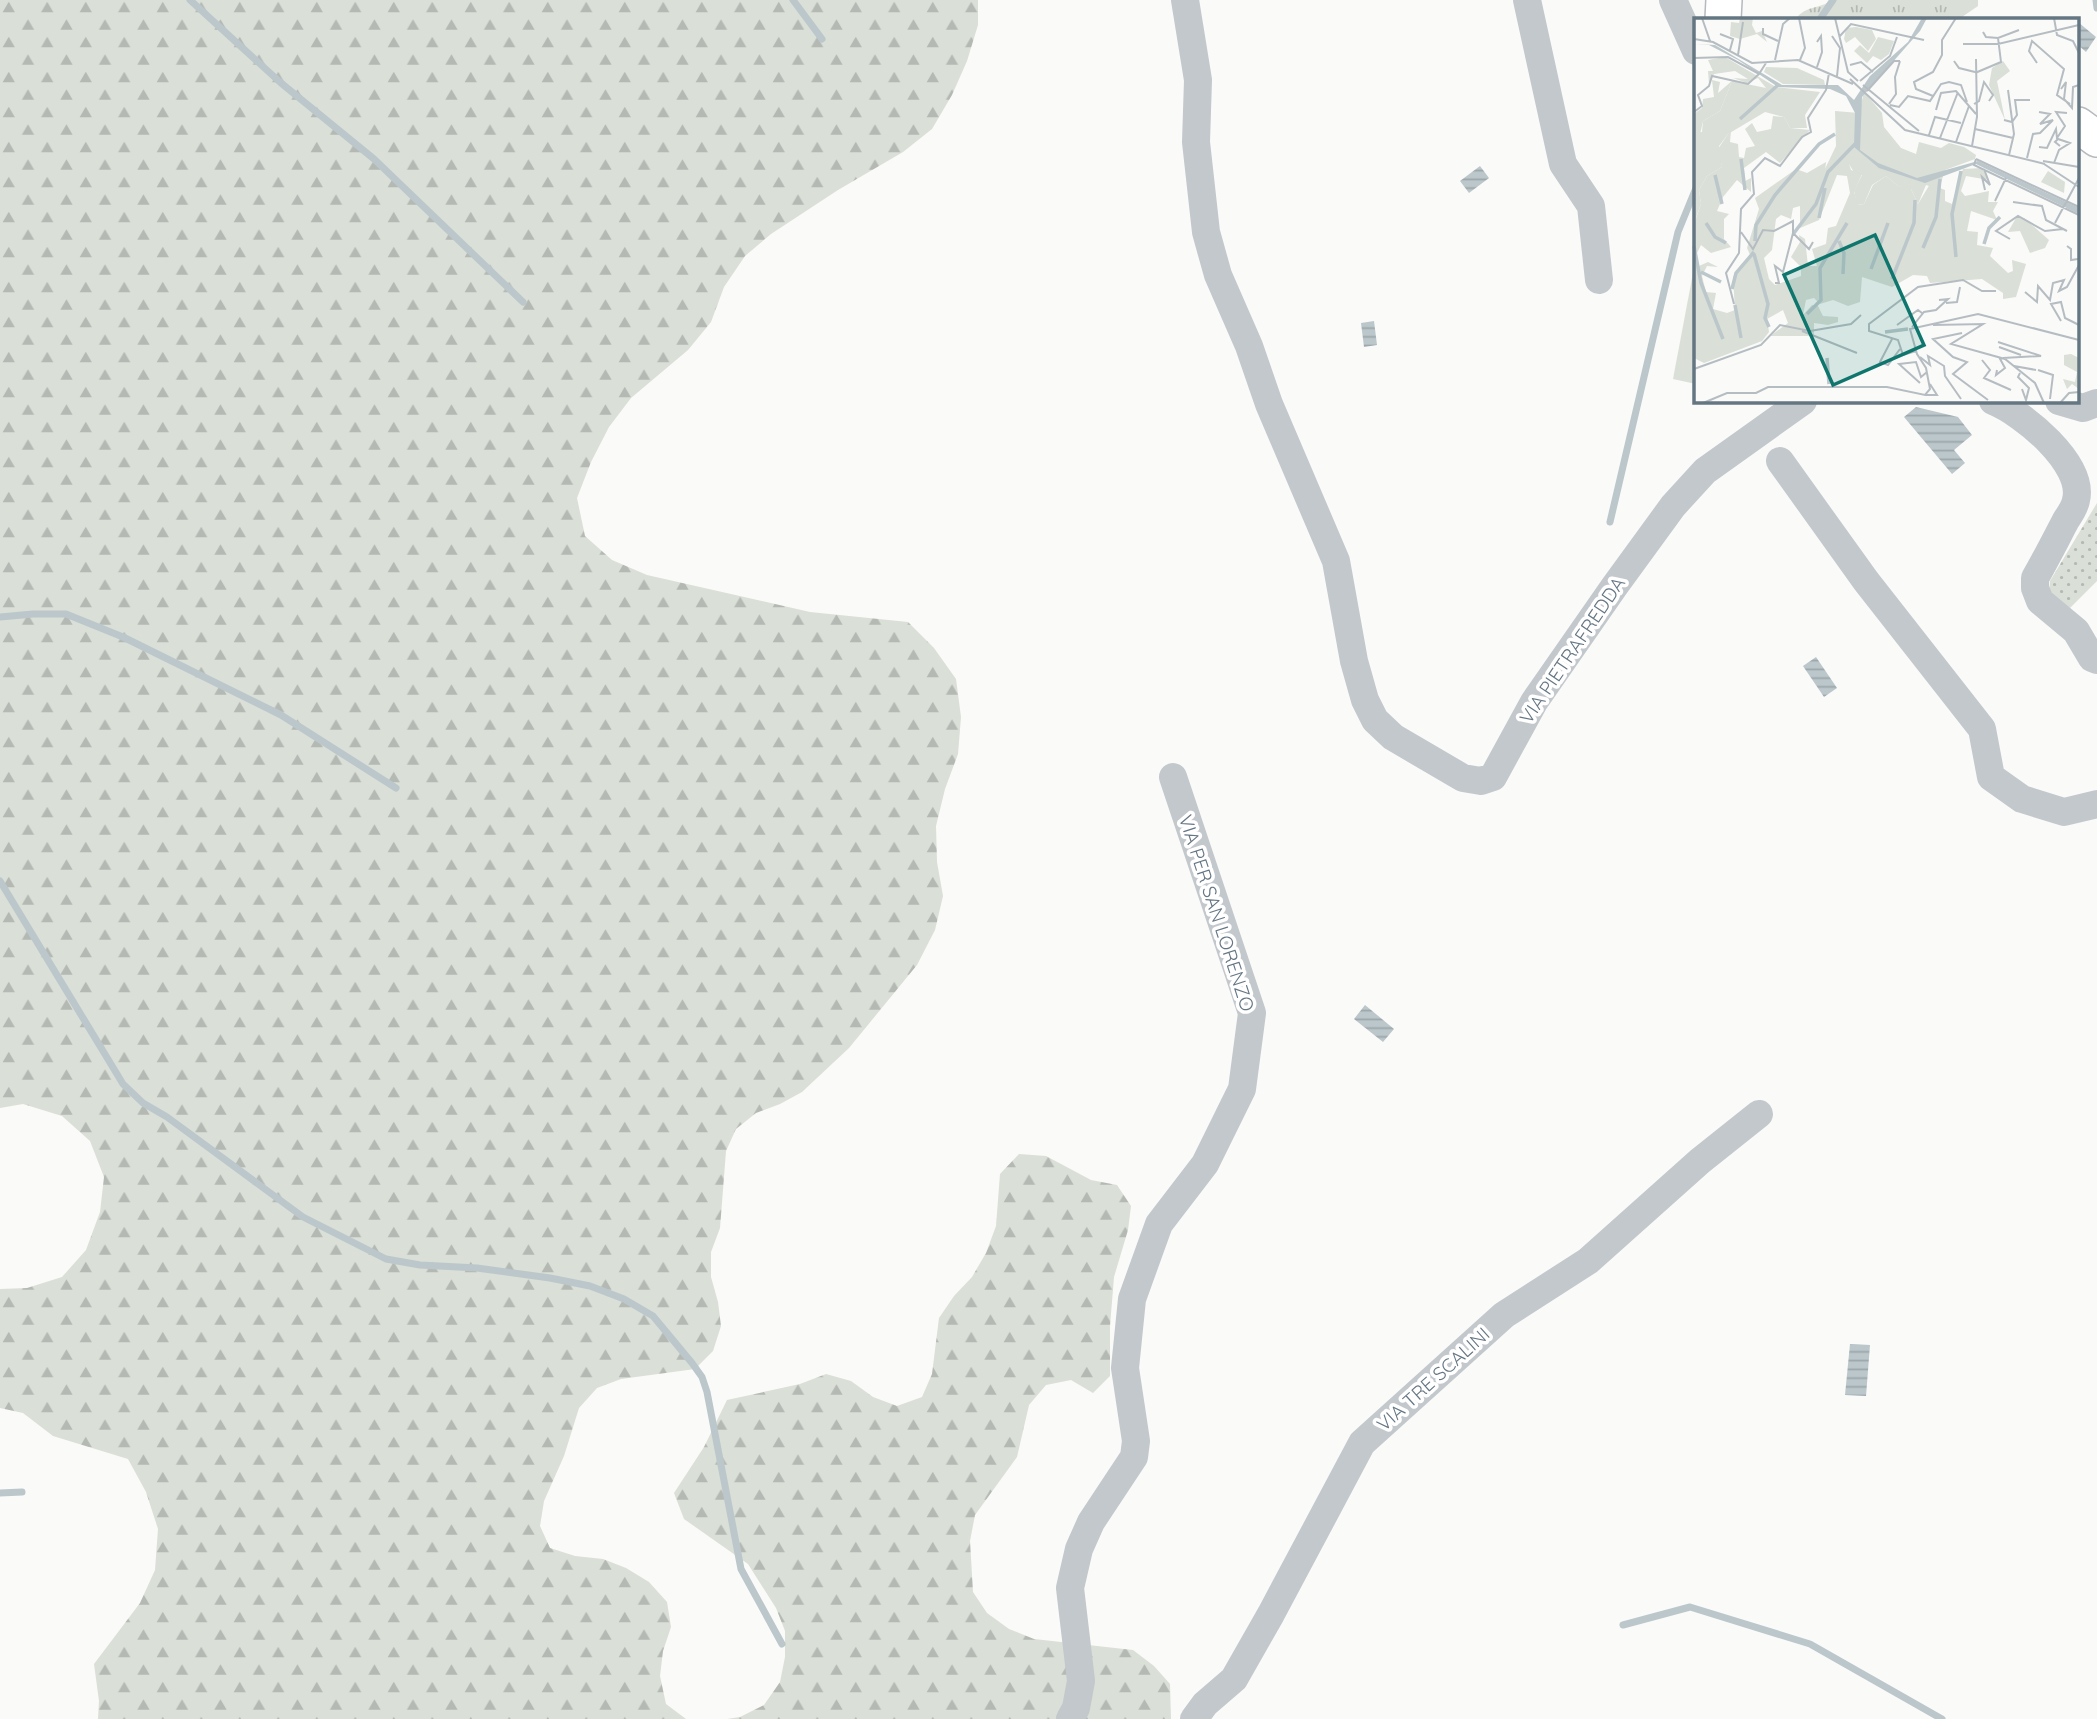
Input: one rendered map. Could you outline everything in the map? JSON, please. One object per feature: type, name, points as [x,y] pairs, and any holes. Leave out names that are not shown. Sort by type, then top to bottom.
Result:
[{"type":"main road","points":[[1723,18],[1724,0]]},
{"type":"main road","points":[[2080,126],[2097,139]]},
{"type":"street","name":"VIA PIETRAFREDDA","points":[[1185,0],[1198,80],[1196,142],[1206,232],[1218,275],[1336,561],[1354,661],[1365,700],[1375,720],[1392,737],[1463,778],[1481,781],[1493,777],[1534,702],[1674,506],[1705,471],[1802,402]]},
{"type":"street","points":[[1527,0],[1563,164],[1591,206],[1599,280]]},
{"type":"street","points":[[1673,0],[1694,47]]},
{"type":"street","points":[[1996,402],[2006,406],[2040,433],[2058,451],[2077,481],[2076,501],[2035,578],[2035,588],[2040,601],[2076,631],[2092,658],[2097,660]]},
{"type":"street","points":[[2062,402],[2083,408],[2097,403]]},
{"type":"street","points":[[1780,461],[1866,580],[1982,729],[1991,776],[2022,799],[2064,812],[2097,804]]},
{"type":"street","name":"VIA PER SAN LORENZO","points":[[1070,1719],[1076,1708],[1081,1681],[1070,1588],[1079,1549],[1091,1522],[1134,1457],[1136,1441],[1125,1368],[1132,1299],[1159,1224],[1205,1164],[1242,1089],[1252,1013],[1173,777]]},
{"type":"street","name":"VIA TRE SCALINI","points":[[1194,1719],[1205,1704],[1234,1679],[1272,1614],[1362,1443],[1504,1315],[1588,1261],[1700,1161],[1759,1114]]},
{"type":"green space","points":[[0,0],[978,0],[978,25],[967,61],[952,95],[932,129],[903,152],[771,234],[745,256],[724,287],[711,322],[688,350],[631,398],[609,427],[577,498],[585,536],[612,560],[647,575],[810,612],[908,622],[934,648],[956,679],[961,717],[958,754],[945,789],[936,826],[937,862],[943,896],[935,930],[917,965],[849,1048],[802,1092],[756,1113],[736,1129],[726,1151],[720,1228],[711,1252],[711,1277],[721,1326],[713,1351],[695,1369],[621,1379],[597,1388],[579,1408],[564,1456],[544,1501],[540,1526],[550,1548],[575,1556],[603,1559],[626,1568],[649,1582],[667,1602],[671,1627],[663,1651],[660,1676],[666,1704],[686,1719],[98,1719],[99,1701],[94,1664],[140,1603],[155,1570],[158,1529],[146,1492],[128,1459],[53,1436],[23,1413],[0,1408],[0,1289],[27,1288],[62,1277],[86,1250],[100,1212],[104,1177],[90,1141],[62,1116],[23,1104],[0,1108]]},
{"type":"green space","points":[[1832,0],[1978,0],[1978,6],[1960,18],[1796,18],[1805,11]]},
{"type":"green space","points":[[1693,273],[1694,384],[1673,379]]},
{"type":"green space","points":[[2097,503],[2097,581],[2070,608],[2052,595],[2050,581]]},
{"type":"green space","points":[[1019,1154],[1046,1156],[1091,1180],[1117,1185],[1131,1206],[1128,1230],[1114,1277],[1110,1376],[1093,1393],[1071,1380],[1046,1385],[1029,1405],[1017,1457],[975,1515],[970,1541],[973,1592],[987,1613],[1009,1629],[1034,1639],[1133,1650],[1154,1666],[1170,1684],[1171,1719],[727,1719],[740,1717],[764,1705],[780,1682],[785,1657],[785,1631],[776,1608],[748,1564],[684,1519],[674,1493],[704,1447],[727,1400],[800,1384],[826,1374],[851,1381],[873,1397],[897,1406],[922,1397],[932,1374],[939,1318],[954,1296],[972,1277],[986,1253],[996,1226],[1000,1174]]},
{"type":"shaded area","points":[[2080,24],[2096,37],[2086,52],[2080,47]]},
{"type":"shaded area","points":[[1480,166],[1489,178],[1469,193],[1460,181]]},
{"type":"shaded area","points":[[1374,321],[1377,345],[1364,347],[1361,323]]},
{"type":"shaded area","points":[[1916,407],[1958,417],[1972,435],[1954,450],[1965,463],[1952,474],[1904,417]]},
{"type":"shaded area","points":[[1816,657],[1837,688],[1824,697],[1803,666]]},
{"type":"shaded area","points":[[1365,1005],[1394,1029],[1383,1042],[1354,1019]]},
{"type":"shaded area","points":[[1850,1344],[1870,1345],[1866,1396],[1845,1395]]},
{"type":"waterway","points":[[190,0],[281,83],[374,159],[523,302]]},
{"type":"waterway","points":[[793,0],[822,39]]},
{"type":"waterway","points":[[1821,18],[1833,0]]},
{"type":"waterway","points":[[2096,0],[2097,8]]},
{"type":"waterway","points":[[1610,522],[1678,232],[1694,193]]},
{"type":"waterway","points":[[0,617],[66,614],[123,637],[281,715],[396,788]]},
{"type":"waterway","points":[[0,881],[123,1084],[143,1103],[167,1117],[303,1217],[386,1259],[420,1265],[477,1268],[590,1286],[624,1299],[653,1316],[702,1377],[741,1569],[782,1644]]},
{"type":"waterway","points":[[0,1493],[22,1492]]},
{"type":"waterway","points":[[1623,1625],[1690,1607],[1810,1644],[1942,1719]]}]
